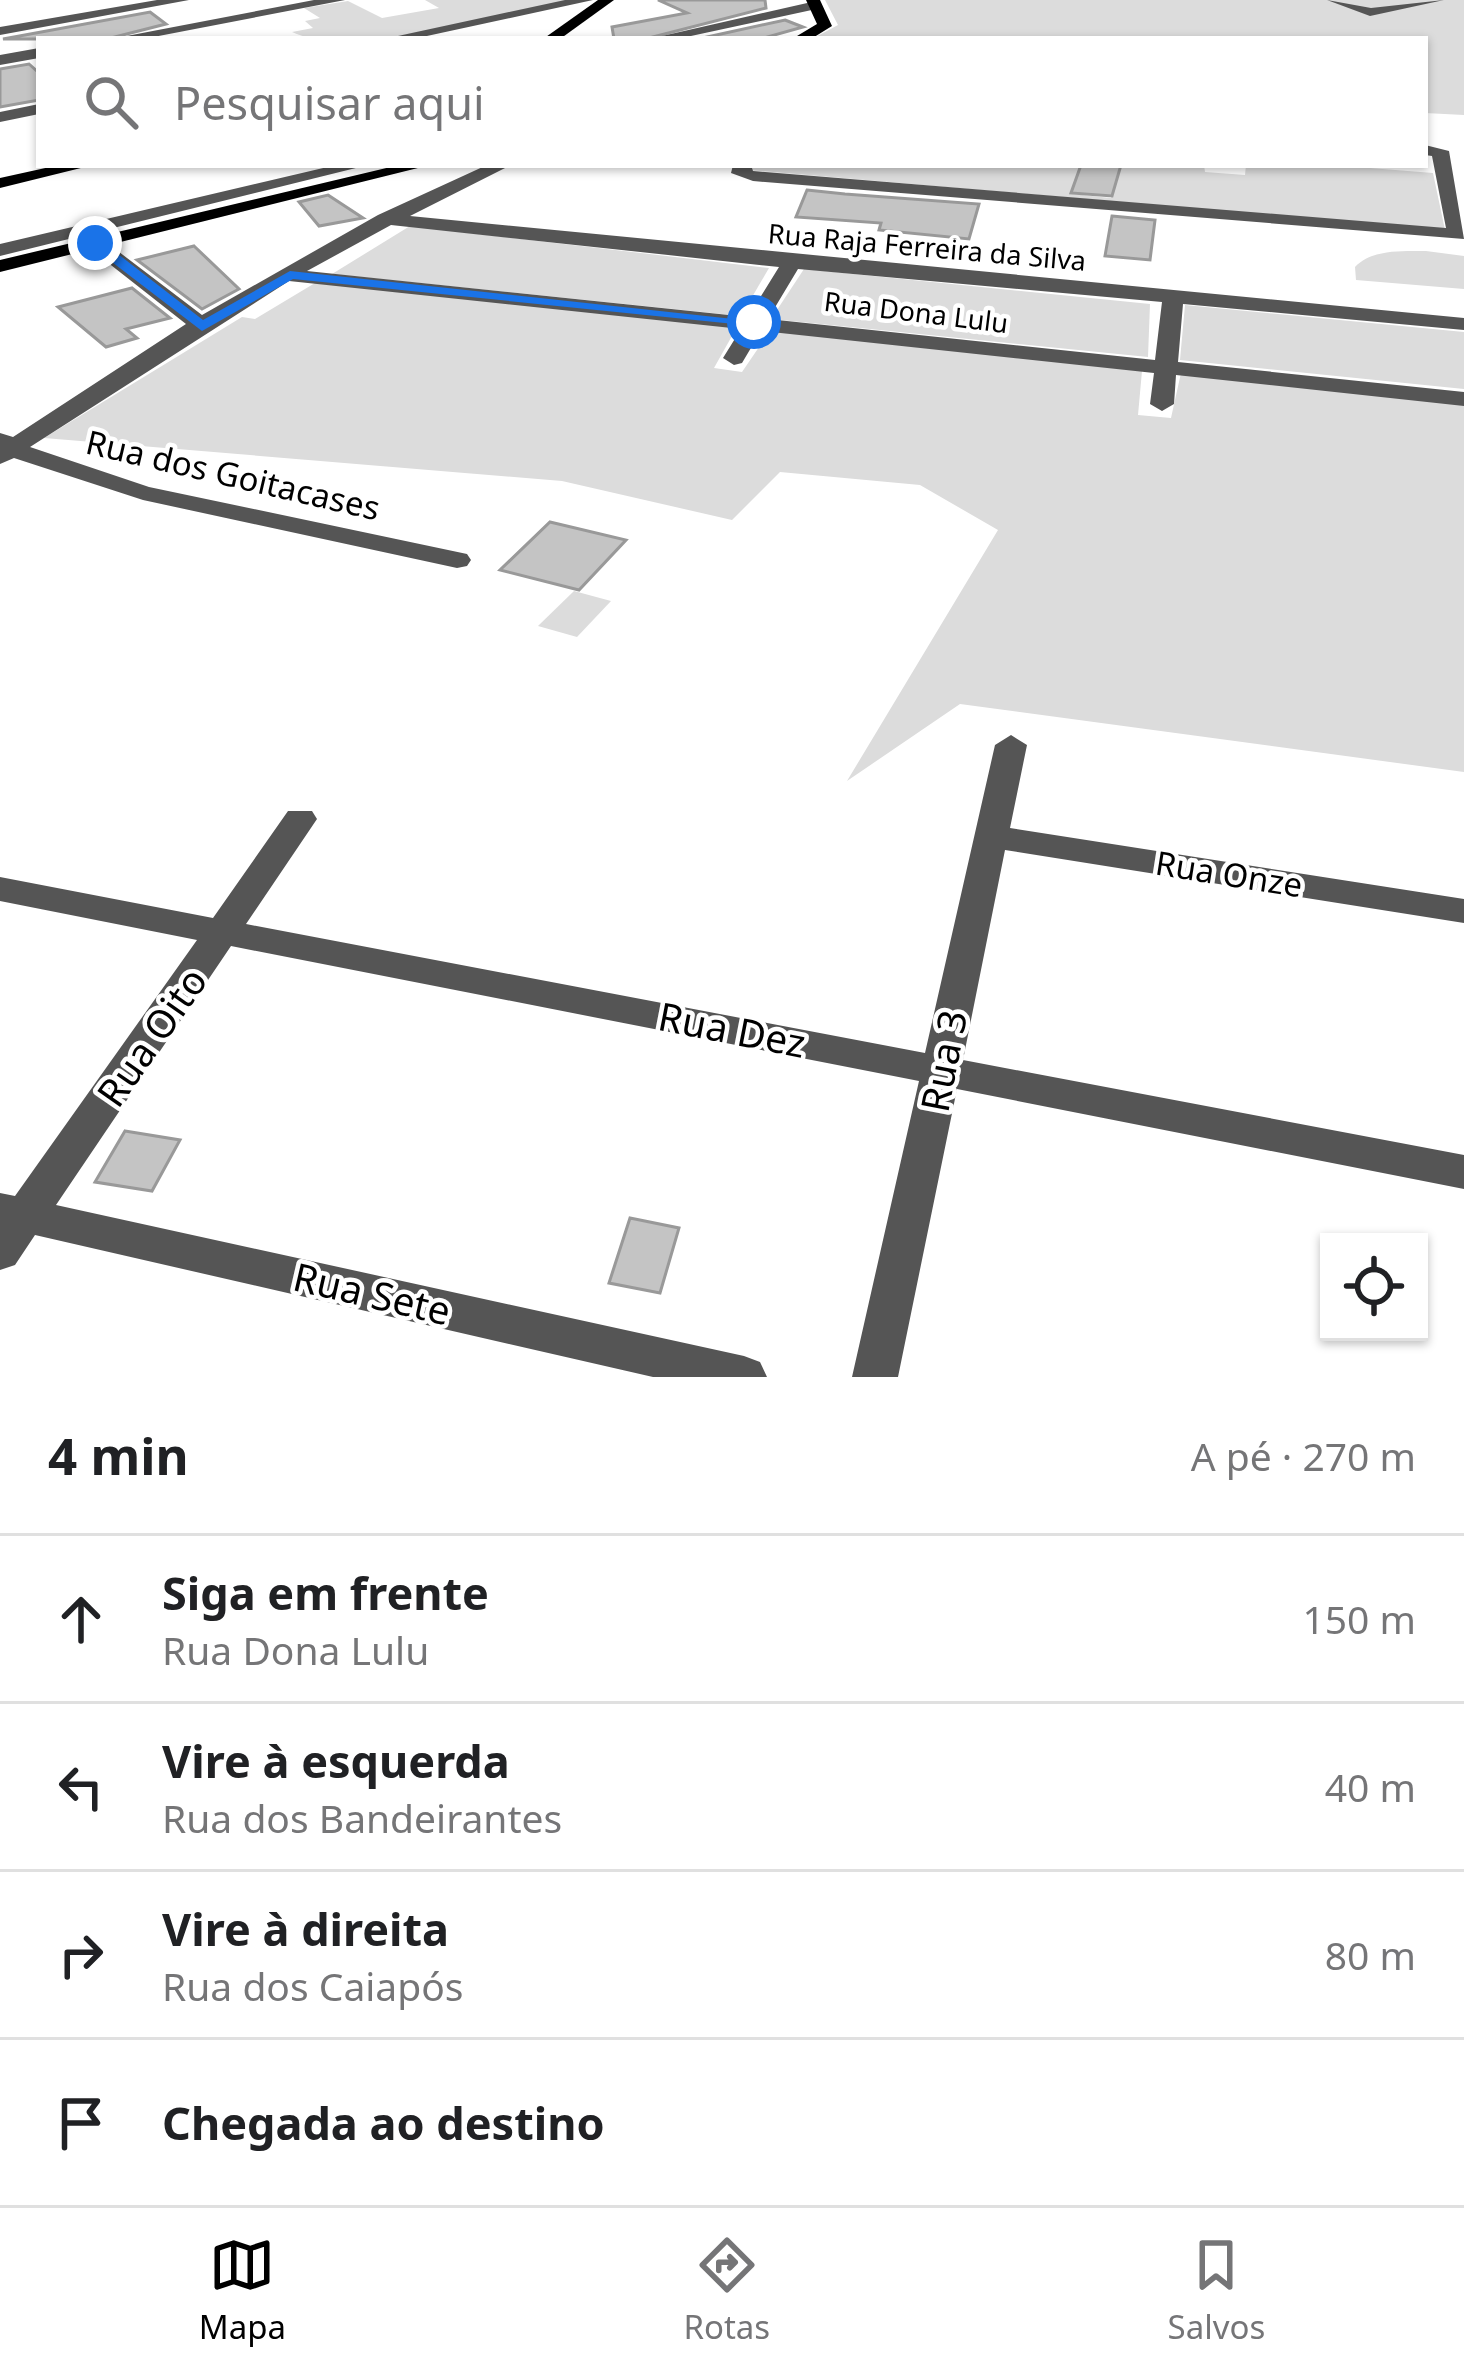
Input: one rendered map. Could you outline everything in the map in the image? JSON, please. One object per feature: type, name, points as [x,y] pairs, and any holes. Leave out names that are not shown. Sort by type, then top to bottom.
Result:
[{"type":"main road","points":[[554,36],[608,0]]},
{"type":"main road","points":[[806,36],[825,26],[814,2]]},
{"type":"main road","points":[[0,184],[71,168]]},
{"type":"main road","points":[[0,266],[288,190],[405,168]]},
{"type":"street","points":[[0,31],[182,0]]},
{"type":"street","points":[[135,36],[338,0]]},
{"type":"street","points":[[406,36],[586,0]]},
{"type":"street","points":[[1334,0],[1370,12],[1437,0]]},
{"type":"street","points":[[669,36],[814,2]]},
{"type":"street","points":[[0,60],[36,54]]},
{"type":"street","points":[[0,117],[36,111]]},
{"type":"street","points":[[741,168],[753,176],[1457,235],[1432,150]]},
{"type":"street","points":[[254,168],[288,190]]},
{"type":"street","points":[[0,250],[288,190],[350,168]]},
{"type":"street","points":[[3,449],[385,219],[496,168]]},
{"type":"street","name":"Rua Raja Ferreira da Silva","points":[[385,219],[1464,324]]},
{"type":"street","points":[[95,243],[202,326]]},
{"type":"street","points":[[734,358],[792,262]]},
{"type":"street","name":"Rua Dona Lulu","points":[[290,275],[1464,399]]},
{"type":"street","points":[[1162,404],[1173,298]]},
{"type":"street","name":"Rua dos Goitacases","points":[[3,449],[206,506],[457,560]]},
{"type":"street","name":"Rua 3","points":[[874,1377],[1011,745]]},
{"type":"street","name":"Rua Oito","points":[[0,1252],[13,1213],[225,932],[300,819]]},
{"type":"street","name":"Rua Onze","points":[[994,837],[1464,911]]},
{"type":"street","name":"Rua Dez","points":[[0,890],[1464,1172]]},
{"type":"street","name":"Rua Sete","points":[[13,1213],[744,1377]]},
{"type":"shaded area","points":[[425,0],[569,0],[393,36],[292,32],[313,28],[305,21],[320,18],[304,8],[348,1],[382,18],[439,8]]},
{"type":"shaded area","points":[[825,0],[1464,0],[1464,115],[1428,113],[1428,36],[818,36],[838,25]]},
{"type":"shaded area","points":[[1080,168],[1072,194],[1111,198],[1117,168],[1204,168],[1205,172],[1245,175],[1246,168],[1433,173],[1445,230],[749,170]]},
{"type":"shaded area","points":[[410,226],[769,268],[741,316],[332,274]]},
{"type":"shaded area","points":[[1426,251],[1464,256],[1464,289],[1356,280],[1355,267],[1370,257]]},
{"type":"shaded area","points":[[804,269],[1150,304],[1148,357],[771,319]]},
{"type":"shaded area","points":[[315,283],[737,327],[714,368],[742,372],[770,331],[1142,371],[1138,415],[1171,418],[1181,373],[1464,403],[1464,772],[960,704],[847,781],[998,530],[920,485],[780,472],[732,520],[562,481],[44,438],[242,317],[255,319]]},
{"type":"shaded area","points":[[1185,305],[1464,332],[1464,389],[1180,360]]},
{"type":"shaded area","points":[[574,591],[611,601],[577,637],[538,626]]},
{"type":"building","points":[[658,0],[765,0],[766,8],[657,36],[614,36],[612,27],[687,13]]},
{"type":"building","points":[[150,12],[166,24],[119,36],[3,39]]},
{"type":"building","points":[[785,20],[803,27],[771,36],[712,36]]},
{"type":"building","points":[[29,64],[36,70],[36,101],[0,107],[0,69]]},
{"type":"building","points":[[1080,168],[1120,168],[1112,196],[1071,193]]},
{"type":"building","points":[[807,190],[979,204],[969,239],[879,230],[881,223],[796,217]]},
{"type":"building","points":[[328,195],[363,218],[319,226],[299,202]]},
{"type":"building","points":[[1112,216],[1155,220],[1150,260],[1105,256]]},
{"type":"building","points":[[194,246],[239,289],[202,309],[137,260]]},
{"type":"building","points":[[132,288],[170,318],[126,329],[137,338],[106,347],[58,307]]},
{"type":"building","points":[[550,522],[626,540],[579,590],[500,570]]},
{"type":"building","points":[[125,1131],[180,1140],[152,1191],[95,1182]]},
{"type":"building","points":[[630,1218],[679,1228],[660,1293],[609,1283]]},
{"type":"route","points":[[95,243],[202,326],[290,275],[754,322]]}]
